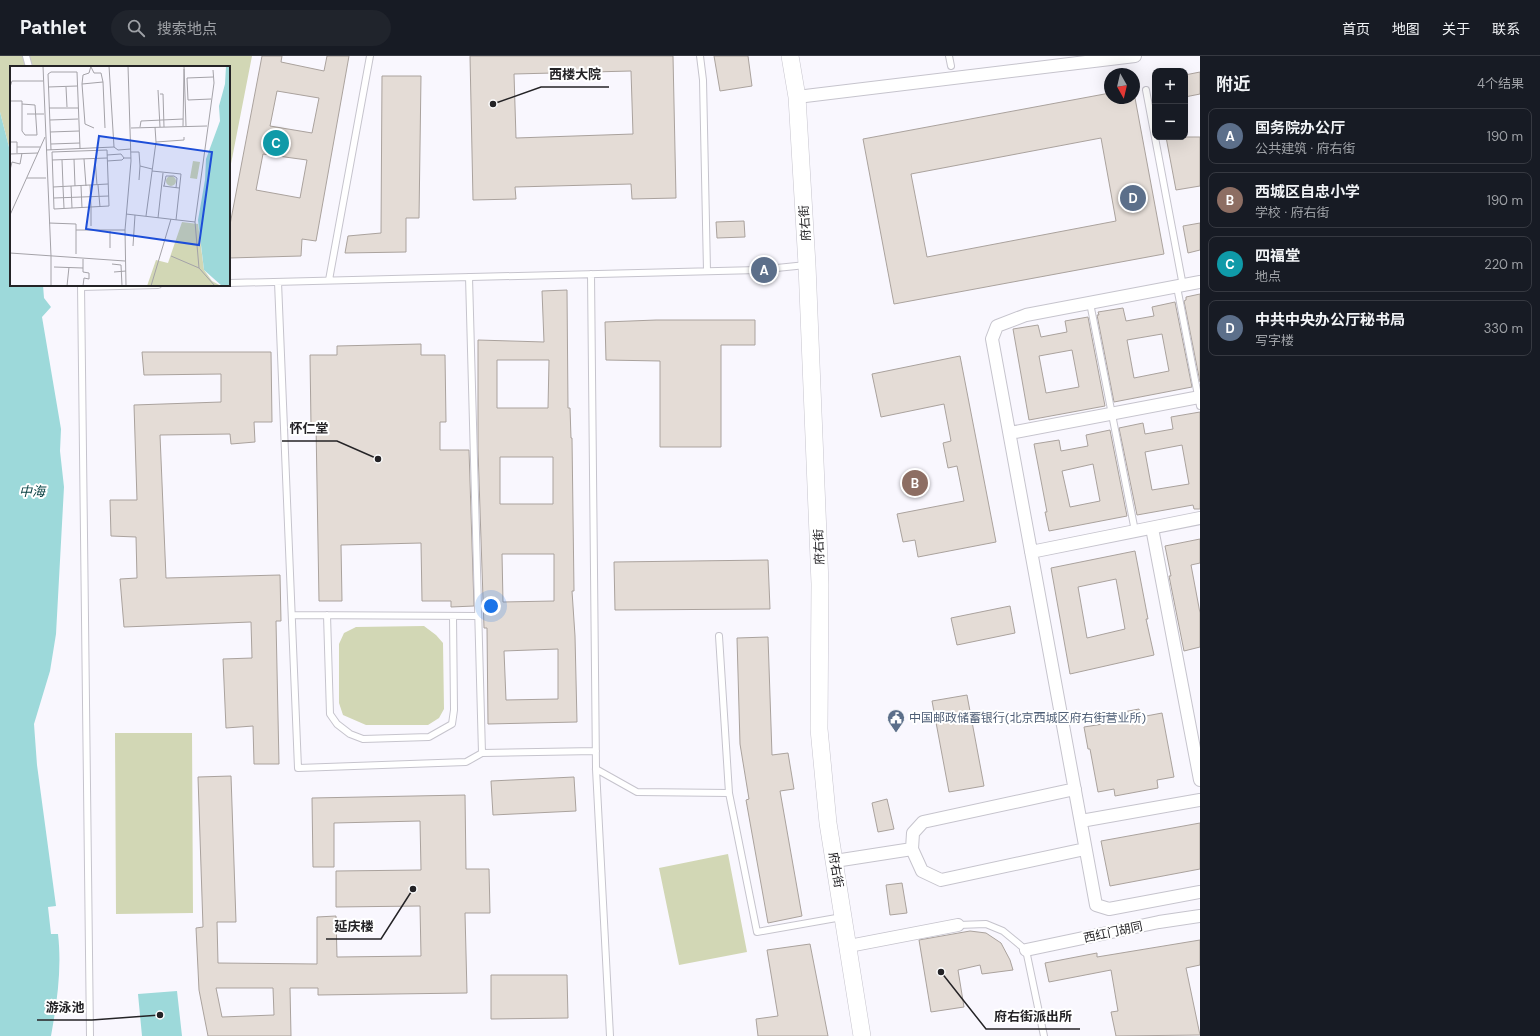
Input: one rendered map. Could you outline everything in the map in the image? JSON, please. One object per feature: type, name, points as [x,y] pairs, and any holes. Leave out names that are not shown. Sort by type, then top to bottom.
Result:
[{"type":"main road","name":"府右街","points":[[790,56],[797,97],[807,265],[820,584],[819,729],[828,823],[849,946],[862,1036]]},
{"type":"street","points":[[797,97],[1135,56]]},
{"type":"street","points":[[1200,282],[1026,315],[997,326],[992,339],[1096,905],[1109,909],[1200,892]]},
{"type":"street","points":[[1010,433],[1199,400]]},
{"type":"street","points":[[1031,552],[1200,518]]},
{"type":"street","points":[[1152,528],[1200,780]]},
{"type":"street","points":[[1075,789],[923,822],[912,833],[912,849],[922,871],[941,880],[1085,849]]},
{"type":"street","points":[[1081,821],[1200,800]]},
{"type":"street","points":[[834,861],[912,849]]},
{"type":"street","name":"西红门胡同","points":[[1026,950],[1159,922],[1200,916]]},
{"type":"street","points":[[849,946],[958,925]]},
{"type":"lane","points":[[26,56],[29,66]]},
{"type":"lane","points":[[329,280],[370,56]]},
{"type":"lane","points":[[700,56],[703,80],[706,271]]},
{"type":"lane","points":[[949,56],[951,66]]},
{"type":"lane","points":[[1146,90],[1199,400]]},
{"type":"lane","points":[[230,283],[758,270],[807,265]]},
{"type":"lane","points":[[591,274],[596,769],[610,1036]]},
{"type":"lane","points":[[469,277],[482,753]]},
{"type":"lane","points":[[278,282],[298,768],[466,762],[482,753],[596,751]]},
{"type":"lane","points":[[81,286],[90,1036]]},
{"type":"lane","points":[[1090,303],[1135,531]]},
{"type":"lane","points":[[292,614],[478,616]]},
{"type":"lane","points":[[327,615],[330,714],[337,724],[350,734],[363,739],[429,737],[452,724],[454,710],[453,616]]},
{"type":"lane","points":[[719,636],[729,793],[757,932],[844,917]]},
{"type":"lane","points":[[596,769],[637,792],[729,793]]},
{"type":"lane","points":[[958,925],[986,924],[1003,931],[1026,950],[1044,1036]]},
{"type":"green space","points":[[0,56],[252,56],[230,169],[230,66],[10,66],[10,151],[0,112]]},
{"type":"green space","points":[[424,626],[436,635],[443,643],[444,709],[439,718],[428,725],[366,725],[343,715],[339,703],[339,644],[344,633],[356,627]]},
{"type":"green space","points":[[115,733],[192,733],[193,913],[116,914]]},
{"type":"green space","points":[[728,854],[747,952],[679,965],[659,868]]},
{"type":"water","name":"中海","points":[[0,112],[10,151],[10,286],[43,286],[44,298],[51,307],[42,317],[61,429],[60,451],[64,487],[56,634],[50,671],[34,724],[37,765],[56,906],[48,907],[51,934],[58,934],[59,947],[58,985],[55,1011],[51,1036],[0,1036]]},
{"type":"water","points":[[177,991],[182,1036],[142,1036],[138,994]]},
{"type":"building","points":[[262,56],[282,56],[281,62],[324,71],[327,56],[349,56],[316,241],[302,239],[301,256],[230,258],[230,225]],"holes":[[[277,91],[319,98],[312,133],[270,126]],[[263,154],[307,160],[300,198],[256,190]]]},
{"type":"building","points":[[470,56],[673,56],[676,198],[632,199],[631,184],[515,187],[516,199],[473,200]],"holes":[[[631,71],[633,134],[516,138],[514,74]]]},
{"type":"building","points":[[714,56],[748,56],[752,86],[720,91]]},
{"type":"building","points":[[1200,72],[1200,94],[1188,96],[1188,74]]},
{"type":"building","points":[[382,76],[421,76],[419,218],[406,218],[406,252],[345,253],[348,236],[381,233]]},
{"type":"building","points":[[1104,94],[1104,104],[1136,104],[1164,254],[894,304],[863,139]],"holes":[[[1101,138],[1116,221],[927,257],[911,174]]]},
{"type":"building","points":[[1188,137],[1200,137],[1200,186],[1176,190],[1167,140],[1188,140]]},
{"type":"building","points":[[744,221],[745,237],[717,238],[716,222]]},
{"type":"building","points":[[1200,223],[1200,250],[1188,253],[1183,226]]},
{"type":"building","points":[[567,290],[568,408],[570,408],[572,438],[574,591],[572,591],[575,636],[577,722],[488,724],[487,628],[484,628],[478,450],[478,340],[544,342],[542,291]],"holes":[[[497,360],[549,360],[548,408],[497,408]],[[500,457],[553,457],[553,504],[500,504]],[[502,554],[554,554],[554,601],[503,602]],[[558,649],[558,699],[506,700],[504,651]]]},
{"type":"building","points":[[1200,294],[1200,382],[1184,301],[1186,300],[1186,297]]},
{"type":"building","points":[[1175,302],[1192,387],[1114,402],[1097,315],[1099,315],[1098,312],[1123,308],[1126,321],[1154,316],[1152,307]],"holes":[[[1162,334],[1169,371],[1134,378],[1127,340]]]},
{"type":"building","points":[[1088,317],[1105,406],[1029,420],[1013,329],[1038,325],[1041,337],[1067,332],[1065,321]],"holes":[[[1072,350],[1079,387],[1046,393],[1039,356]]]},
{"type":"building","points":[[656,320],[755,320],[755,345],[721,345],[721,447],[660,447],[660,361],[606,360],[605,322]]},
{"type":"building","points":[[421,344],[421,355],[445,355],[446,422],[440,422],[440,450],[469,450],[474,606],[451,607],[451,601],[422,601],[421,543],[341,545],[342,601],[319,601],[316,425],[311,426],[310,355],[337,355],[337,346]]},
{"type":"building","points":[[142,352],[271,352],[272,422],[254,422],[255,442],[231,444],[230,434],[160,435],[166,578],[280,575],[281,621],[276,621],[279,764],[254,764],[253,726],[226,728],[223,659],[252,658],[251,622],[124,627],[120,579],[137,578],[136,537],[111,536],[110,500],[137,500],[134,405],[221,402],[221,374],[144,375]]},
{"type":"building","points":[[960,356],[996,542],[918,557],[915,540],[903,542],[897,514],[964,501],[957,466],[948,468],[943,443],[951,441],[944,404],[881,417],[872,374]]},
{"type":"building","points":[[1200,412],[1200,509],[1194,509],[1193,505],[1137,515],[1119,428],[1143,423],[1145,434],[1173,429],[1171,417]],"holes":[[[1182,445],[1189,484],[1152,490],[1145,452]]]},
{"type":"building","points":[[1110,430],[1127,516],[1049,531],[1045,512],[1047,512],[1034,444],[1059,440],[1061,451],[1088,446],[1086,435]],"holes":[[[1093,464],[1100,501],[1070,507],[1062,471]]]},
{"type":"building","points":[[1200,539],[1200,563],[1191,565],[1200,613],[1200,647],[1184,651],[1169,576],[1171,576],[1165,546]]},
{"type":"building","points":[[1135,551],[1148,619],[1146,619],[1154,655],[1070,674],[1051,568]],"holes":[[[1116,579],[1125,629],[1087,638],[1078,587]]]},
{"type":"building","points":[[768,560],[770,609],[615,610],[614,562]]},
{"type":"building","points":[[1010,606],[1015,633],[957,645],[951,618]]},
{"type":"building","points":[[768,637],[772,755],[788,753],[794,789],[780,791],[802,916],[768,923],[746,800],[749,799],[740,744],[737,638]]},
{"type":"building","points":[[967,695],[984,786],[949,792],[932,701]]},
{"type":"building","points":[[1139,709],[1141,717],[1162,713],[1174,777],[1157,780],[1158,788],[1115,796],[1114,789],[1098,792],[1090,749],[1088,749],[1084,727],[1103,724],[1102,716]]},
{"type":"building","points":[[231,776],[236,922],[217,922],[218,963],[317,964],[317,917],[336,916],[337,957],[421,956],[420,906],[336,907],[336,871],[421,870],[420,821],[334,823],[334,867],[313,867],[312,798],[465,795],[466,869],[489,869],[490,913],[465,913],[467,993],[318,995],[318,988],[290,988],[291,1036],[208,1036],[199,990],[196,928],[203,927],[198,777]],"holes":[[[216,988],[273,988],[274,1015],[222,1017]]]},
{"type":"building","points":[[574,777],[576,811],[493,815],[491,781]]},
{"type":"building","points":[[887,799],[894,829],[878,832],[872,803]]},
{"type":"building","points":[[1200,823],[1200,869],[1110,886],[1101,841]]},
{"type":"building","points":[[902,883],[907,913],[890,915],[886,885]]},
{"type":"building","points":[[970,931],[986,933],[1001,943],[1010,960],[1013,970],[982,974],[980,965],[958,970],[964,1007],[931,1012],[919,940]]},
{"type":"building","points":[[1200,940],[1200,965],[1186,968],[1200,1035],[1116,1036],[1111,1012],[1118,1011],[1111,970],[1049,982],[1045,963],[1097,953],[1097,957]]},
{"type":"building","points":[[810,944],[828,1036],[758,1036],[756,1019],[778,1016],[767,950]]},
{"type":"building","points":[[491,975],[567,975],[568,1018],[491,1019]]},
{"type":"place","name":"西楼大院","points":[[493,104]]},
{"type":"place","name":"四福堂","points":[[276,143]]},
{"type":"place","name":"中共中央办公厅秘书局","points":[[1133,198]]},
{"type":"place","name":"国务院办公厅","points":[[764,270]]},
{"type":"place","name":"怀仁堂","points":[[378,459]]},
{"type":"place","name":"西城区自忠小学","points":[[915,483]]},
{"type":"place","name":"中国邮政储蓄银行(北京西城区府右街营业所)","points":[[896,733]]},
{"type":"place","name":"延庆楼","points":[[413,889]]},
{"type":"place","name":"府右街派出所","points":[[941,972]]},
{"type":"place","name":"游泳池","points":[[160,1015]]}]
